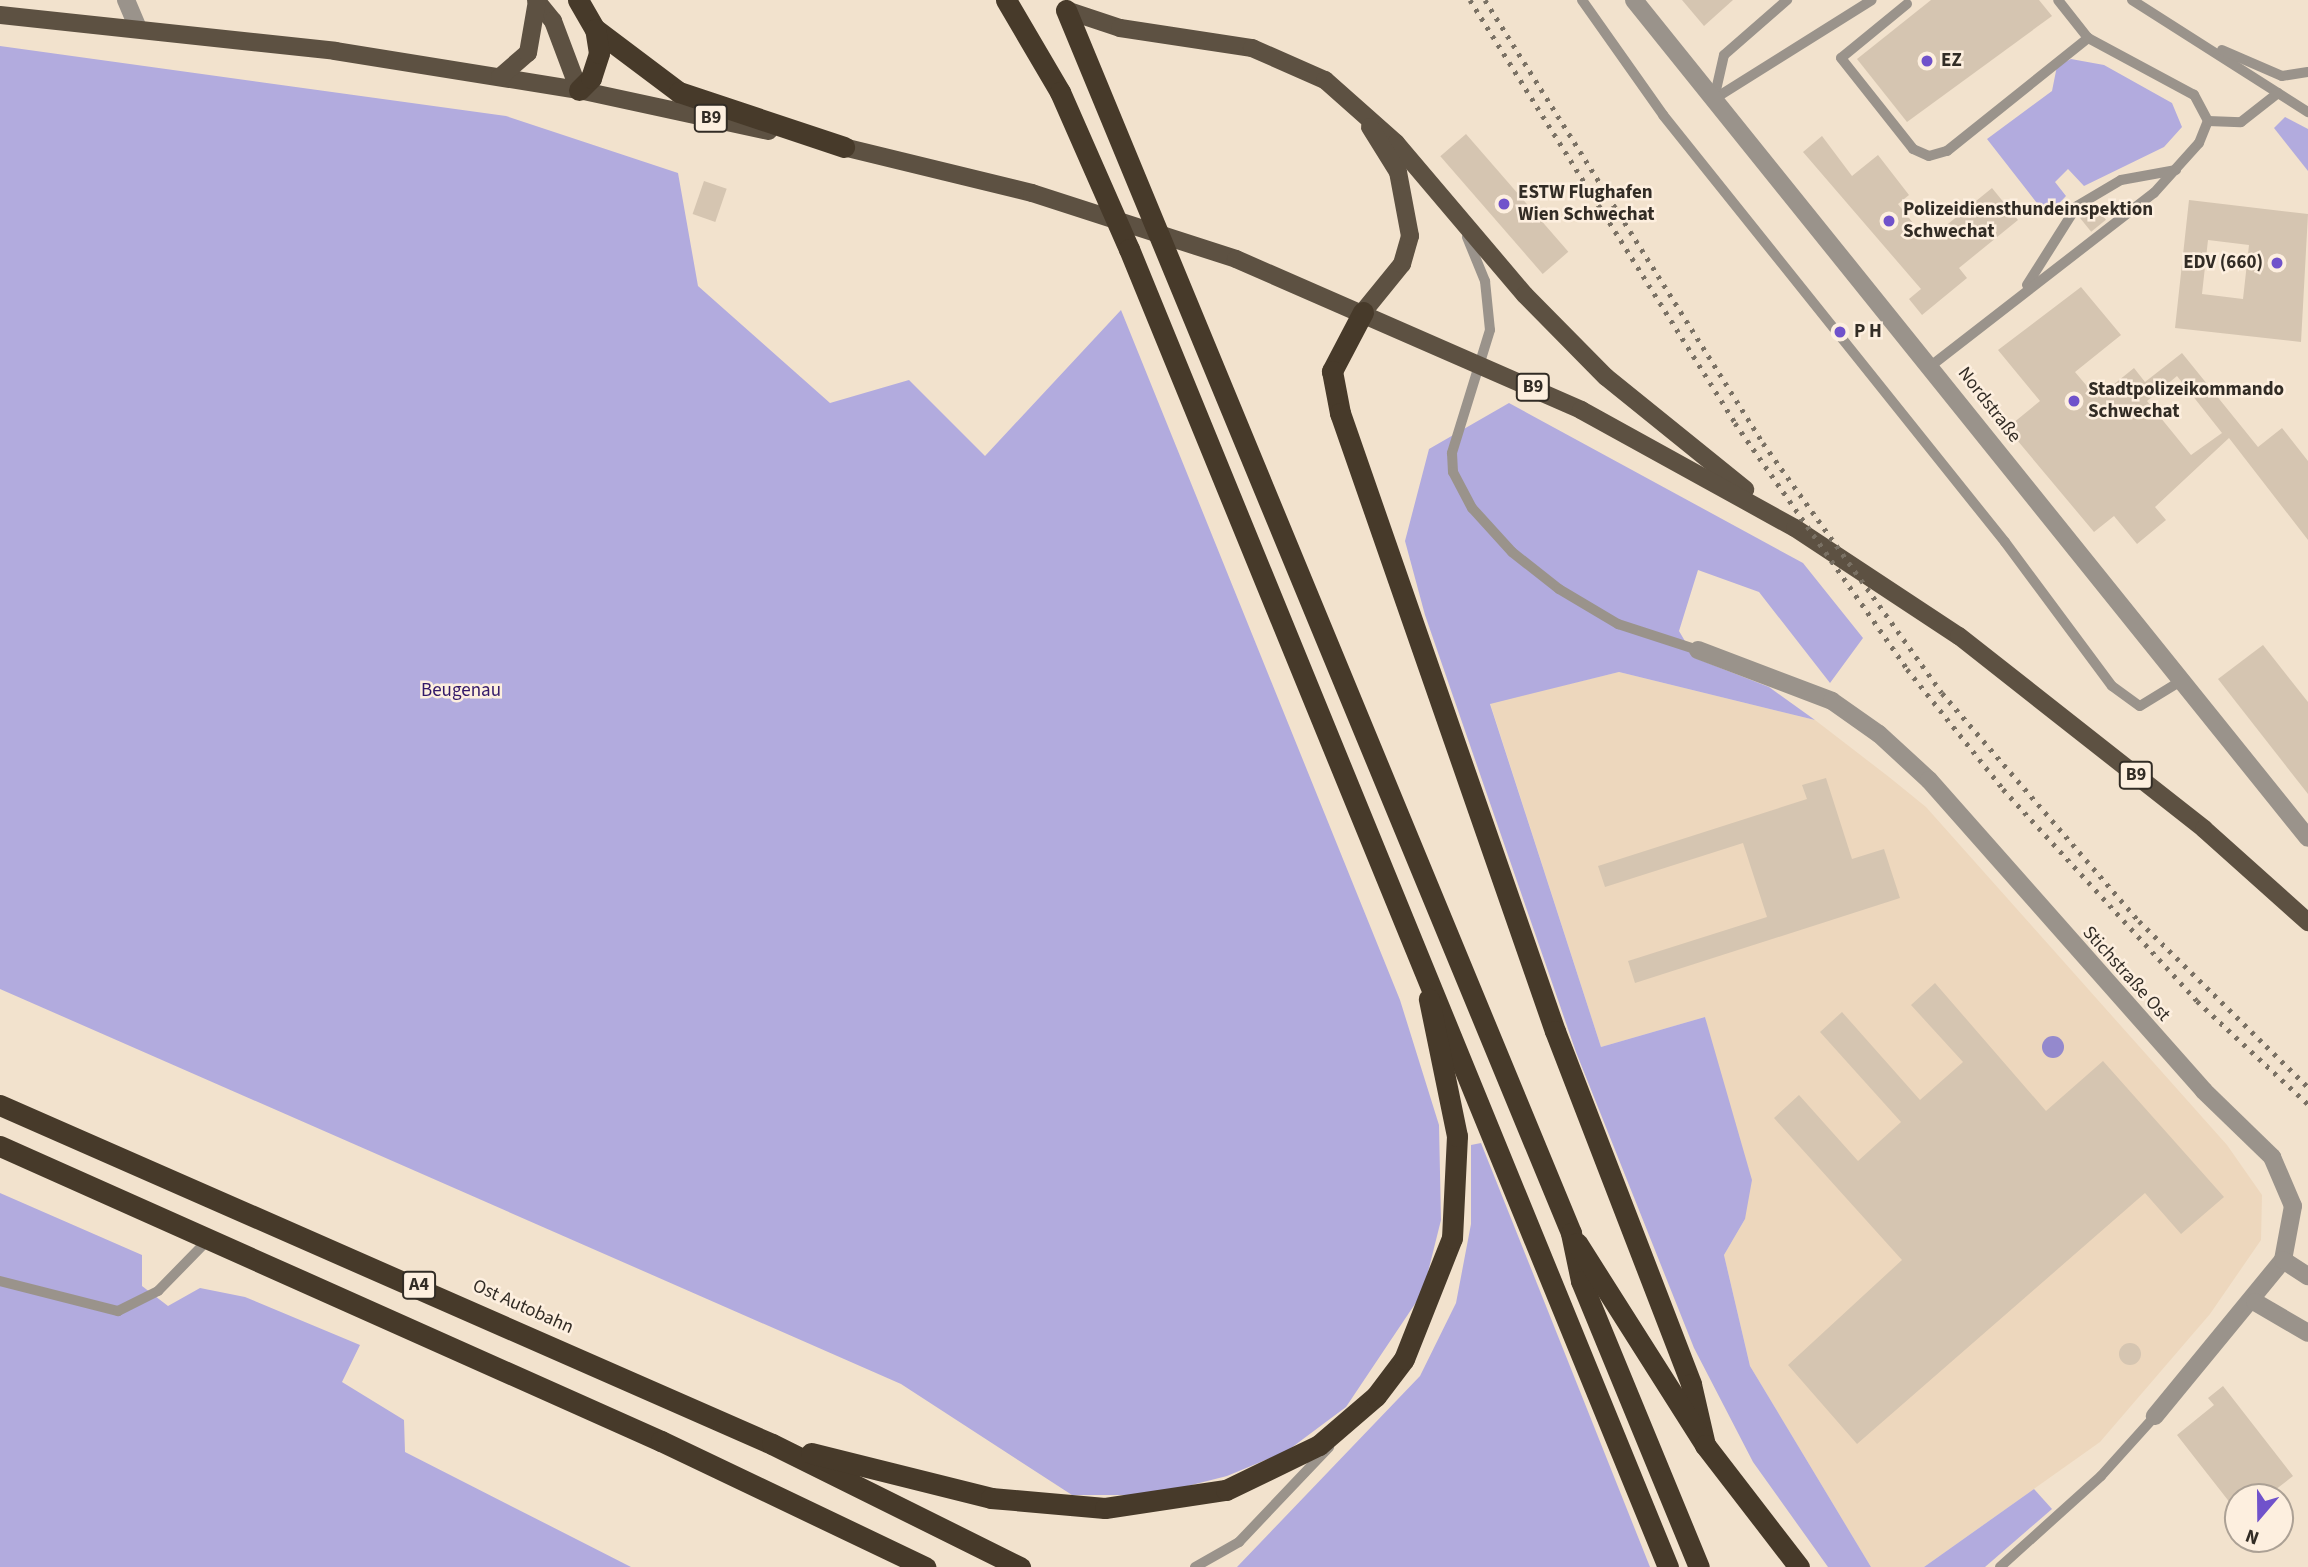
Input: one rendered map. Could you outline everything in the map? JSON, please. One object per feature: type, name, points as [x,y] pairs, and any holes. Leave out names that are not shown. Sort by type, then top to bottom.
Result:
[{"type":"highway","points":[[578,0],[595,29],[599,54],[591,78],[579,90]]},
{"type":"highway","points":[[1006,0],[1060,92],[1129,249],[1424,976],[1451,1025],[1668,1567]]},
{"type":"highway","points":[[1066,10],[1571,1233],[1705,1445],[1799,1567]]},
{"type":"highway","points":[[595,29],[679,92],[844,147]]},
{"type":"highway","points":[[1363,312],[1332,371],[1340,413],[1555,1031],[1691,1384],[1705,1445]]},
{"type":"highway","points":[[772,1444],[991,1498],[1093,1508],[1163,1504],[1272,1472],[1319,1445],[1376,1396],[1421,1328],[1454,1226],[1457,1136],[1424,976]]},
{"type":"highway","name":"Ost Autobahn","points":[[0,1105],[772,1444],[1020,1567]]},
{"type":"highway","name":"A4","points":[[0,1146],[925,1567]]},
{"type":"highway","points":[[1571,1233],[1581,1281],[1699,1567]]},
{"type":"main road","points":[[499,77],[528,53],[536,1]]},
{"type":"main road","points":[[536,1],[553,22],[579,90]]},
{"type":"main road","points":[[1066,10],[1120,28],[1252,48],[1289,61],[1358,107],[1443,195],[1525,295],[1663,425],[1795,528]]},
{"type":"main road","name":"B9","points":[[0,15],[137,26],[579,90],[844,147],[1032,193],[1236,259],[1483,363],[1698,473],[1795,528],[1959,636],[2204,829],[2308,922]]},
{"type":"main road","points":[[1358,107],[1398,172],[1410,236],[1402,264],[1363,312]]},
{"type":"street","points":[[126,0],[137,26]]},
{"type":"street","name":"Nordstraße","points":[[1634,0],[1932,365],[2179,681],[2308,838]]},
{"type":"street","name":"Stichstraße Ost","points":[[1698,650],[1832,701],[1929,780],[2204,1091],[2272,1157],[2293,1206],[2283,1260],[2255,1302],[2155,1416]]},
{"type":"street","points":[[2283,1260],[2308,1276]]},
{"type":"street","points":[[2255,1302],[2308,1333]]},
{"type":"lane","points":[[1582,0],[1663,115],[2005,542],[2112,686],[2140,706],[2179,681]]},
{"type":"lane","points":[[1714,99],[1724,55],[1787,0]]},
{"type":"lane","points":[[1714,99],[1872,0]]},
{"type":"lane","points":[[2058,0],[2088,38],[2194,95],[2208,121]]},
{"type":"lane","points":[[2132,0],[2308,112]]},
{"type":"lane","points":[[1907,4],[1841,58],[1913,149],[1930,156],[1947,151],[2088,38]]},
{"type":"lane","points":[[2200,41],[2282,76],[2308,72]]},
{"type":"lane","points":[[2208,121],[2241,122],[2278,93]]},
{"type":"lane","points":[[2027,285],[2056,274],[2176,170],[2208,121]]},
{"type":"lane","points":[[1932,365],[2027,285],[2077,206],[2120,180],[2176,170]]},
{"type":"lane","points":[[1443,195],[1485,281],[1490,330],[1483,363],[1452,453],[1453,472],[1472,508],[1512,552],[1559,589],[1618,624],[1698,650]]},
{"type":"lane","points":[[0,1281],[118,1311],[158,1291],[209,1239]]},
{"type":"lane","points":[[1195,1567],[1239,1542],[1376,1396]]},
{"type":"lane","points":[[2000,1567],[2101,1476],[2155,1416]]},
{"type":"shaded area","points":[[1619,672],[1815,720],[1926,807],[2227,1145],[2262,1195],[2261,1240],[2210,1314],[2100,1442],[1924,1567],[1871,1567],[1750,1366],[1724,1255],[1745,1219],[1705,1017],[1601,1047],[1490,703]]},
{"type":"shaded area","points":[[2053,1036],[2061,1039],[2064,1047],[2061,1055],[2053,1058],[2045,1055],[2042,1047],[2045,1039]]},
{"type":"green space","name":"Beugenau","points":[[0,46],[506,116],[678,173],[698,286],[830,403],[909,380],[985,456],[1121,310],[1400,1000],[1439,1125],[1441,1220],[1423,1292],[1346,1407],[1287,1451],[1227,1476],[1152,1495],[1072,1495],[901,1384],[0,989]]},
{"type":"green space","points":[[2071,59],[2104,65],[2172,103],[2182,127],[2164,147],[2084,186],[2068,169],[2055,182],[2066,196],[2047,216],[1987,139],[2052,91],[2057,66]]},
{"type":"green space","points":[[2285,117],[2308,129],[2308,171],[2274,128]]},
{"type":"green space","points":[[1509,403],[1803,563],[1863,638],[1830,683],[1759,592],[1698,570],[1679,631],[1695,658],[1769,687],[1815,720],[1619,672],[1490,704],[1601,1047],[1705,1017],[1752,1180],[1745,1219],[1724,1255],[1750,1366],[1871,1567],[1828,1567],[1753,1462],[1694,1348],[1576,1052],[1425,615],[1405,541],[1429,449]]},
{"type":"green space","points":[[1481,1143],[1650,1567],[1237,1567],[1420,1376],[1456,1303],[1471,1224],[1471,1145]]},
{"type":"green space","points":[[0,1193],[142,1255],[142,1286],[168,1306],[200,1288],[245,1297],[360,1345],[342,1382],[404,1420],[405,1452],[631,1567],[0,1567]]},
{"type":"green space","points":[[2034,1489],[2052,1509],[1985,1567],[1924,1567]]},
{"type":"building","points":[[1682,0],[1733,0],[1704,26]]},
{"type":"building","name":"EZ","points":[[1931,0],[2039,0],[2052,16],[1907,122],[1857,59]]},
{"type":"building","name":"ESTW Flughafen Wien Schwechat","points":[[1466,134],[1568,252],[1543,274],[1440,156]]},
{"type":"building","points":[[1822,136],[1852,176],[1878,155],[1909,195],[1898,204],[1920,232],[1925,228],[1932,237],[1992,188],[2018,220],[1959,268],[1967,278],[1922,315],[1909,299],[1921,289],[1803,152]]},
{"type":"building","points":[[704,181],[727,189],[715,222],[693,214]]},
{"type":"building","name":"EDV (660)","points":[[2189,200],[2308,214],[2301,342],[2175,328]],"holes":[[[2208,240],[2249,245],[2243,299],[2202,294]]]},
{"type":"building","points":[[2094,205],[2106,220],[2091,232],[2079,217]]},
{"type":"building","points":[[2081,287],[2121,335],[2075,372],[2097,398],[2134,368],[2145,382],[2182,353],[2258,447],[2282,428],[2308,461],[2308,540],[2229,438],[2155,507],[2166,520],[2137,544],[2114,516],[2094,532],[2007,428],[2040,401],[1998,350]],"holes":[[[2177,376],[2222,433],[2191,455],[2147,401]]]},
{"type":"building","points":[[2263,645],[2308,702],[2308,794],[2218,679]]},
{"type":"building","points":[[1826,778],[1852,859],[1884,849],[1900,898],[1635,983],[1628,961],[1767,917],[1743,843],[1605,887],[1598,866],[1807,799],[1802,785]]},
{"type":"building","points":[[1935,983],[2046,1111],[2103,1061],[2224,1197],[2181,1234],[2145,1193],[1857,1444],[1788,1365],[1902,1260],[1774,1118],[1799,1095],[1858,1161],[1901,1122],[1820,1032],[1842,1012],[1920,1100],[1963,1062],[1911,1005]]},
{"type":"building","points":[[2130,1343],[2138,1346],[2141,1354],[2138,1362],[2130,1365],[2122,1362],[2119,1354],[2122,1346]]},
{"type":"building","points":[[2223,1386],[2293,1476],[2284,1483],[2224,1483],[2224,1495],[2177,1435],[2214,1405],[2208,1398]]},
{"type":"railway","points":[[1470,0],[1735,423],[1907,669],[2003,789],[2197,1001],[2308,1104]]},
{"type":"railway","points":[[1485,0],[1763,443],[1942,693],[2139,921],[2308,1087]]},
{"type":"place","name":"EZ","points":[[1927,61]]},
{"type":"place","name":"ESTW Flughafen Wien Schwechat","points":[[1504,204]]},
{"type":"place","name":"Polizeidiensthundeinspektion Schwechat","points":[[1889,221]]},
{"type":"place","name":"EDV (660)","points":[[2277,263]]},
{"type":"place","name":"P H","points":[[1840,332]]},
{"type":"place","name":"Stadtpolizeikommando Schwechat","points":[[2074,401]]}]
